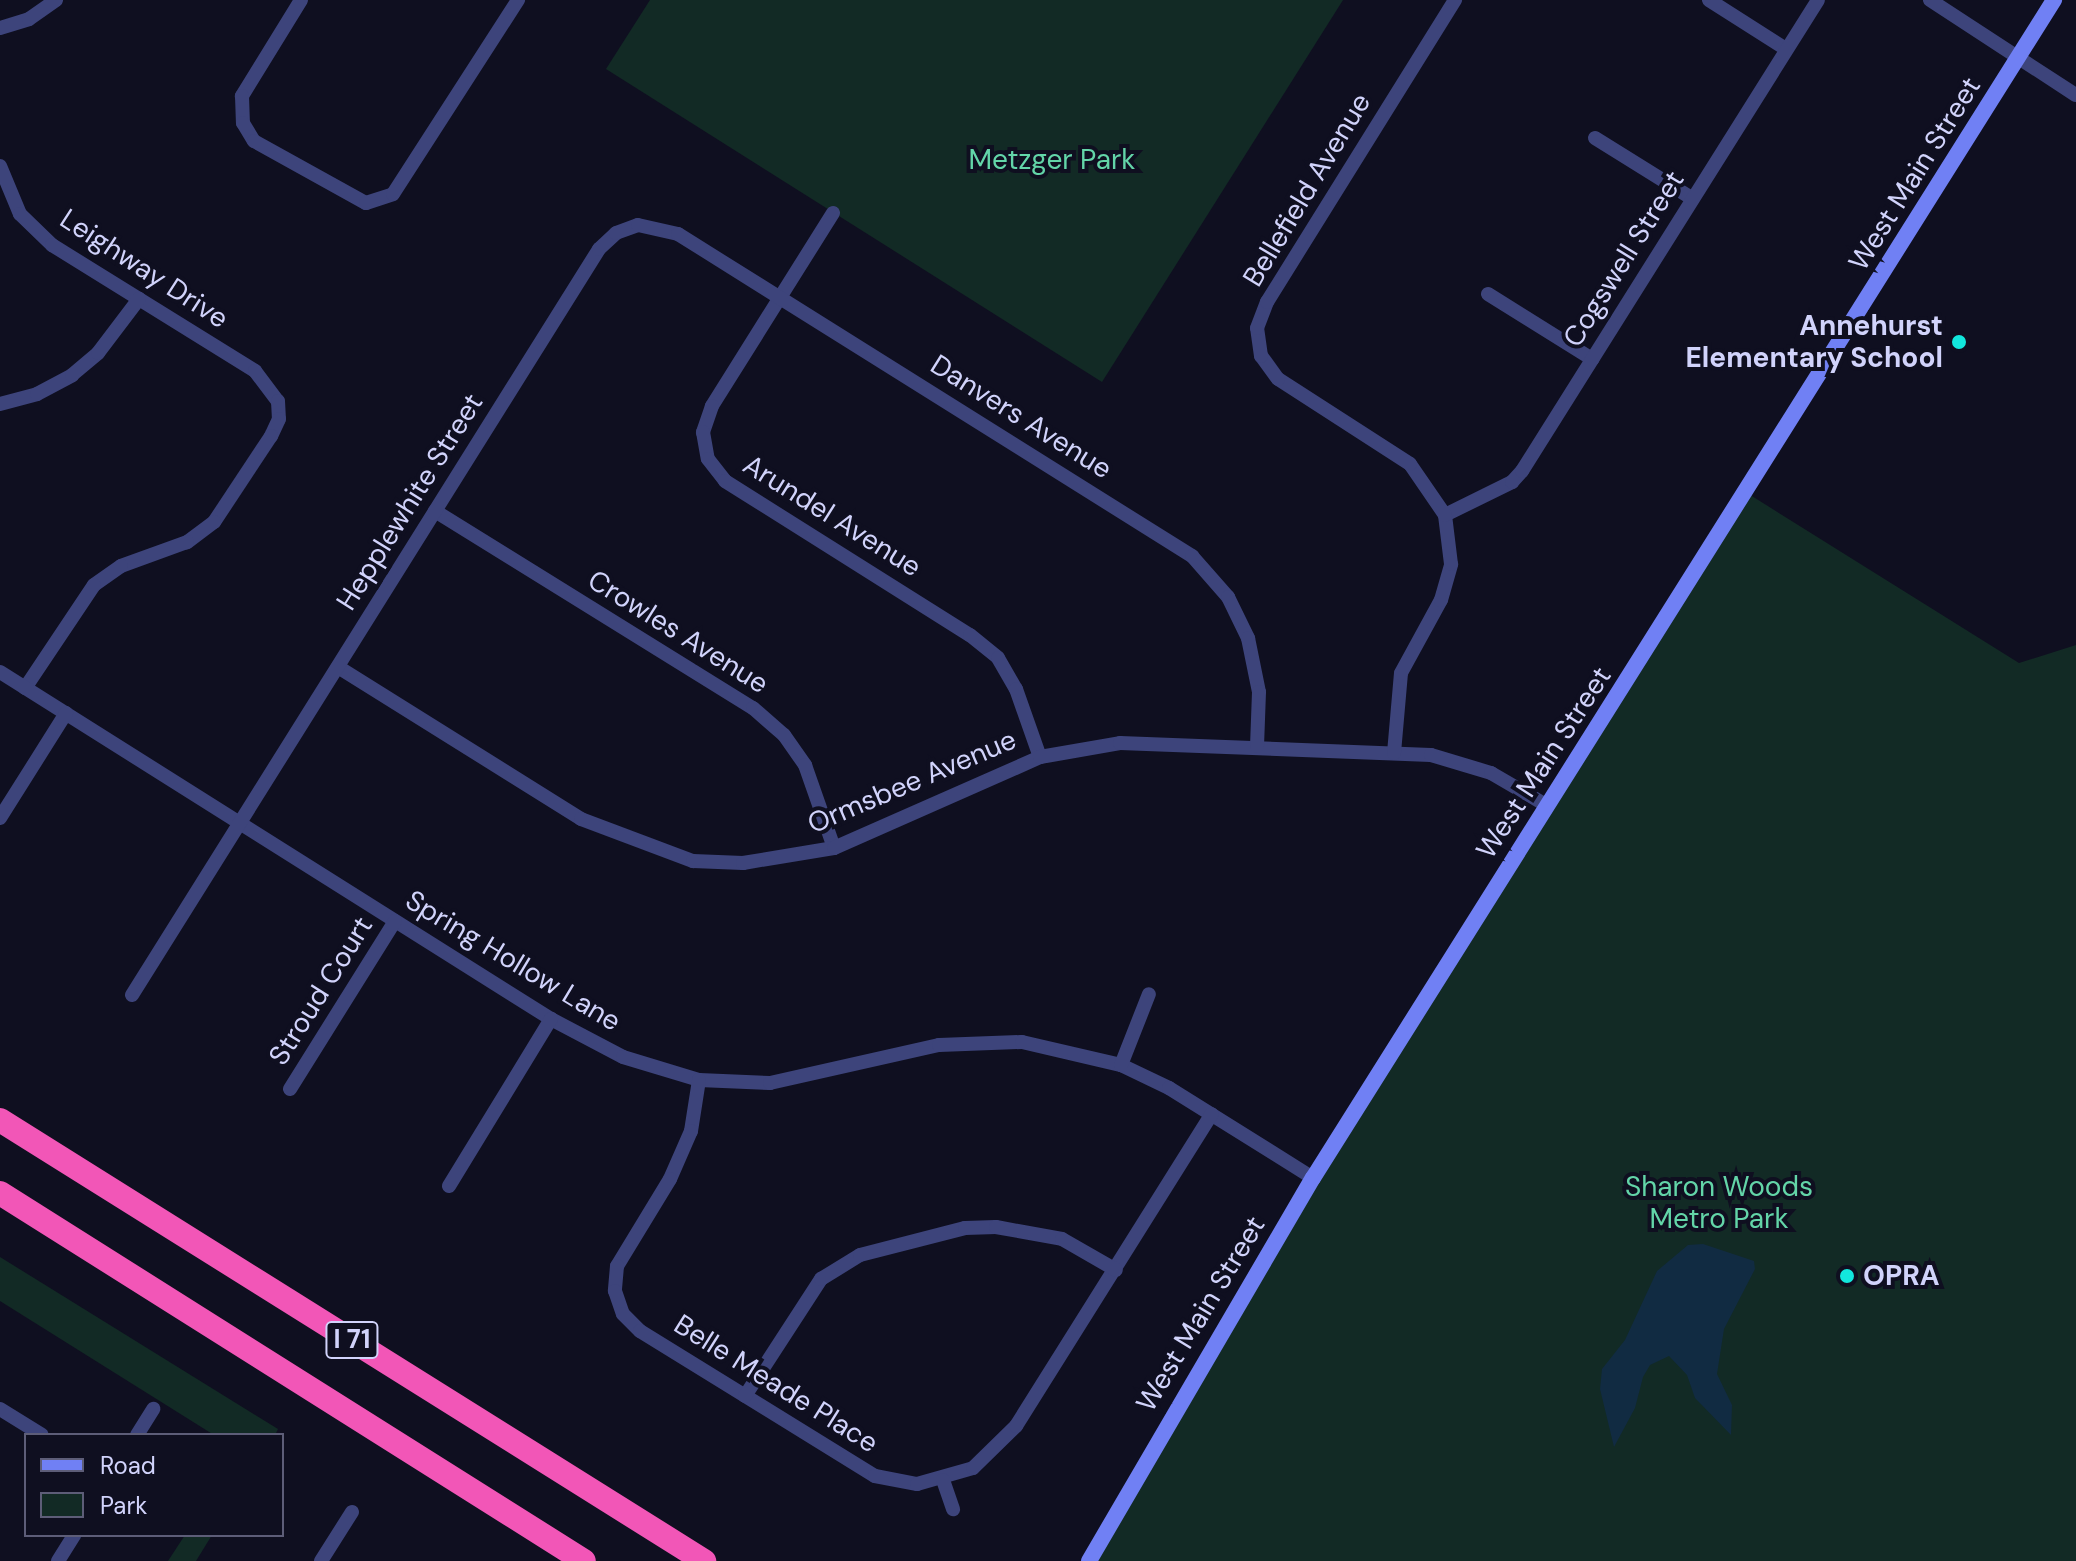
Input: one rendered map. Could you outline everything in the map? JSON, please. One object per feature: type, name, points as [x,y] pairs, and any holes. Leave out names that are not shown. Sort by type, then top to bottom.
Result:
[{"type":"highway","name":"I 71","points":[[0,1120],[704,1561]]},
{"type":"highway","name":"I 71","points":[[0,1193],[584,1561]]},
{"type":"main road","name":"West Main Street","points":[[1089,1561],[1313,1178],[2054,0]]},
{"type":"street","points":[[0,28],[29,19],[56,0]]},
{"type":"street","points":[[301,0],[242,96],[243,123],[254,141],[355,201],[380,201],[393,194],[518,0]]},
{"type":"street","name":"Bellefield Avenue","points":[[1394,753],[1401,673],[1441,600],[1451,564],[1445,515],[1410,464],[1278,379],[1261,356],[1257,328],[1267,302],[1455,0]]},
{"type":"street","points":[[1709,0],[1786,49]]},
{"type":"street","name":"Cogswell Street","points":[[1445,515],[1512,482],[1522,471],[1818,0]]},
{"type":"street","points":[[1930,0],[2076,95]]},
{"type":"street","points":[[1595,138],[1693,199]]},
{"type":"street","name":"Leighway Drive","points":[[0,166],[20,214],[52,245],[255,371],[278,401],[271,436],[214,522],[187,542],[121,566],[94,585],[25,688]]},
{"type":"street","name":"Arundel Avenue","points":[[833,213],[706,419],[708,459],[725,481],[970,635],[998,658],[1016,689],[1040,757]]},
{"type":"street","name":"Danvers Avenue","points":[[638,225],[678,234],[1192,556],[1228,597],[1248,638],[1259,692],[1257,746]]},
{"type":"street","name":"Hepplewhite Street","points":[[132,995],[599,249],[616,233],[638,225]]},
{"type":"street","points":[[1488,294],[1592,359]]},
{"type":"street","points":[[0,404],[37,394],[86,364],[139,299]]},
{"type":"street","name":"Crowles Avenue","points":[[435,511],[753,708],[784,735],[805,765],[834,848]]},
{"type":"street","name":"Ormsbee Avenue","points":[[338,667],[581,819],[693,861],[743,863],[834,848],[1040,757],[1120,743],[1431,755],[1491,773],[1546,805]]},
{"type":"street","name":"Spring Hollow Lane","points":[[0,672],[551,1019],[623,1057],[699,1080],[770,1083],[939,1045],[981,1041],[1022,1042],[1121,1065],[1212,1114],[1313,1178]]},
{"type":"street","points":[[0,818],[66,713]]},
{"type":"street","name":"Stroud Court","points":[[290,1089],[395,921]]},
{"type":"street","points":[[1121,1065],[1149,994]]},
{"type":"street","points":[[449,1186],[551,1019]]},
{"type":"street","name":"Belle Meade Place","points":[[699,1080],[691,1131],[670,1179],[617,1266],[615,1291],[623,1314],[640,1331],[875,1476],[917,1484],[943,1480],[995,1452],[1116,1270],[1212,1114]]},
{"type":"street","points":[[745,1396],[821,1279],[860,1255],[965,1228],[996,1227],[1062,1239],[1116,1270]]},
{"type":"street","points":[[0,1409],[39,1433]]},
{"type":"street","points":[[138,1433],[153,1409]]},
{"type":"street","points":[[943,1480],[953,1509]]},
{"type":"street","points":[[321,1561],[352,1512]]},
{"type":"street","points":[[58,1561],[73,1537]]},
{"type":"green space","name":"Metzger Park","points":[[650,0],[1343,0],[1102,382],[606,69]]},
{"type":"green space","name":"Sharon Woods Metro Park","points":[[1747,493],[2019,663],[2076,645],[2076,1561],[1089,1561],[1169,1420]]},
{"type":"green space","points":[[0,1257],[278,1429],[276,1433],[211,1433],[0,1301]]},
{"type":"green space","points":[[184,1537],[211,1537],[196,1561],[168,1561]]},
{"type":"water","points":[[1703,1244],[1754,1261],[1755,1269],[1724,1329],[1717,1374],[1732,1405],[1731,1435],[1695,1398],[1687,1375],[1669,1356],[1650,1365],[1643,1377],[1635,1408],[1614,1447],[1600,1389],[1602,1369],[1625,1340],[1657,1271],[1688,1245]]},
{"type":"place","name":"Annehurst Elementary School","points":[[1959,342]]},
{"type":"place","name":"OPRA","points":[[1847,1276]]}]
